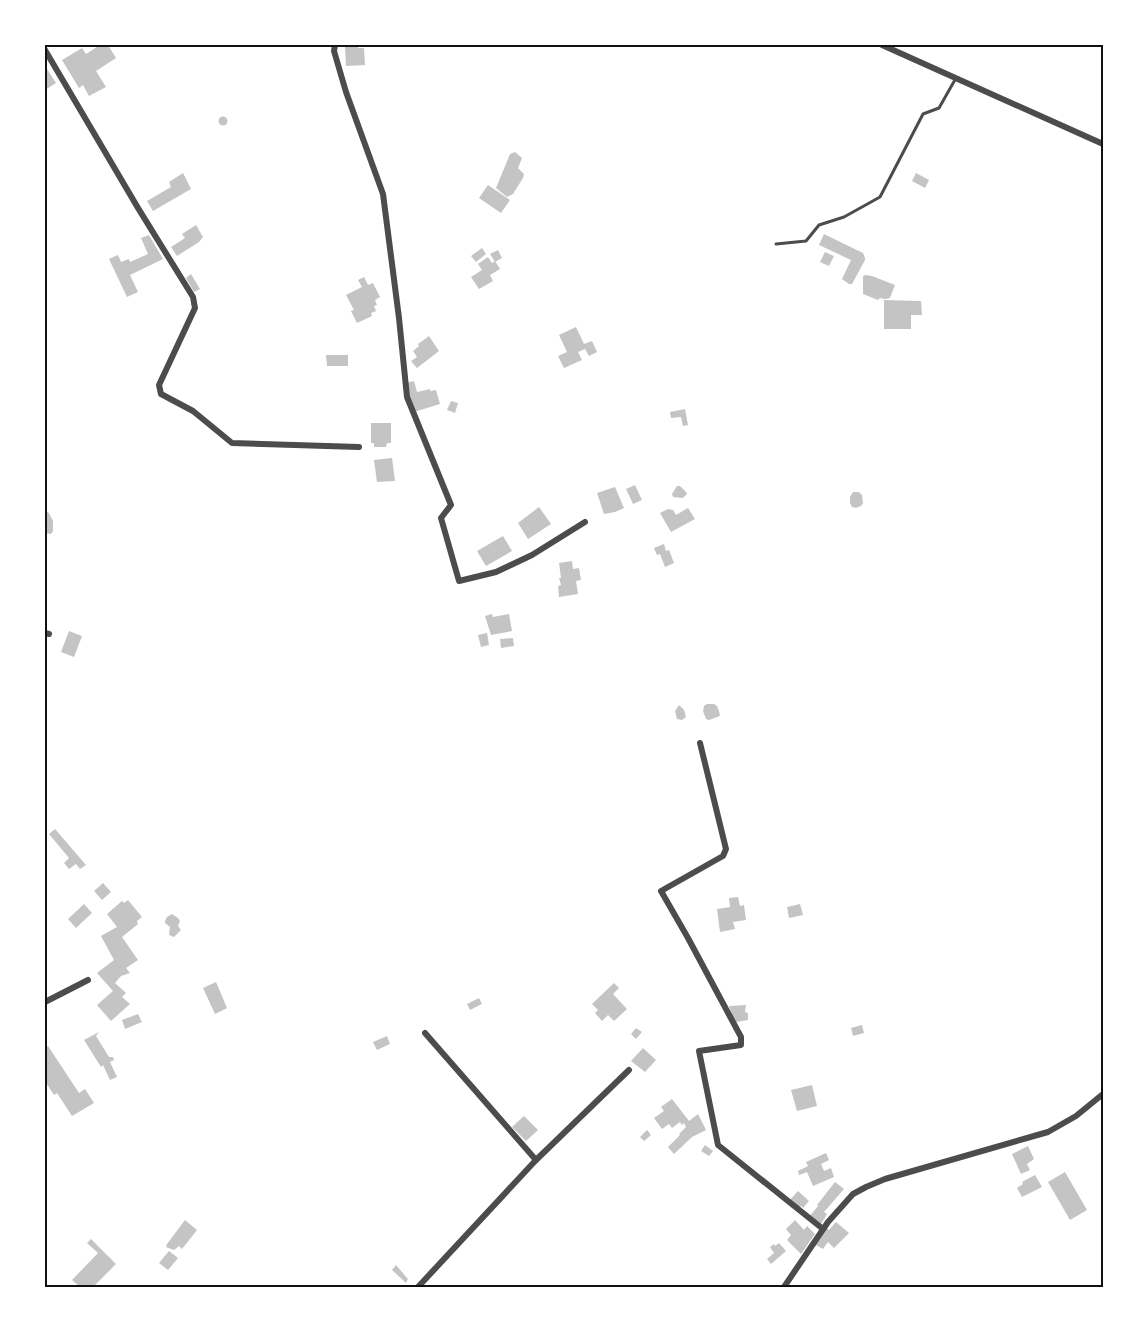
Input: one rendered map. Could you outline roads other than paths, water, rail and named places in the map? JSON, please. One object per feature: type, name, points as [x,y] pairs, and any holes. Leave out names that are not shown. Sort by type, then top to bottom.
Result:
[{"type":"street","points":[[335,45],[333,51],[346,92],[383,194],[407,397],[451,505],[441,518],[459,581],[496,572],[532,555],[585,522]]},
{"type":"street","points":[[882,45],[1103,144]]},
{"type":"street","points":[[45,50],[193,297],[195,308],[159,385],[161,394],[193,411],[232,443],[359,447]]},
{"type":"street","points":[[700,743],[726,849],[723,856],[661,891],[741,1037],[741,1045],[699,1051],[718,1145],[823,1229]]},
{"type":"street","points":[[45,1002],[88,980]]},
{"type":"street","points":[[425,1033],[536,1160]]},
{"type":"street","points":[[417,1287],[536,1160],[629,1070]]},
{"type":"street","points":[[785,1287],[828,1222],[854,1194],[866,1186],[1048,1132],[1076,1116],[1103,1094]]},
{"type":"lane","points":[[776,244],[806,241],[819,225],[844,217],[880,197],[923,114],[939,108],[956,78]]}]
